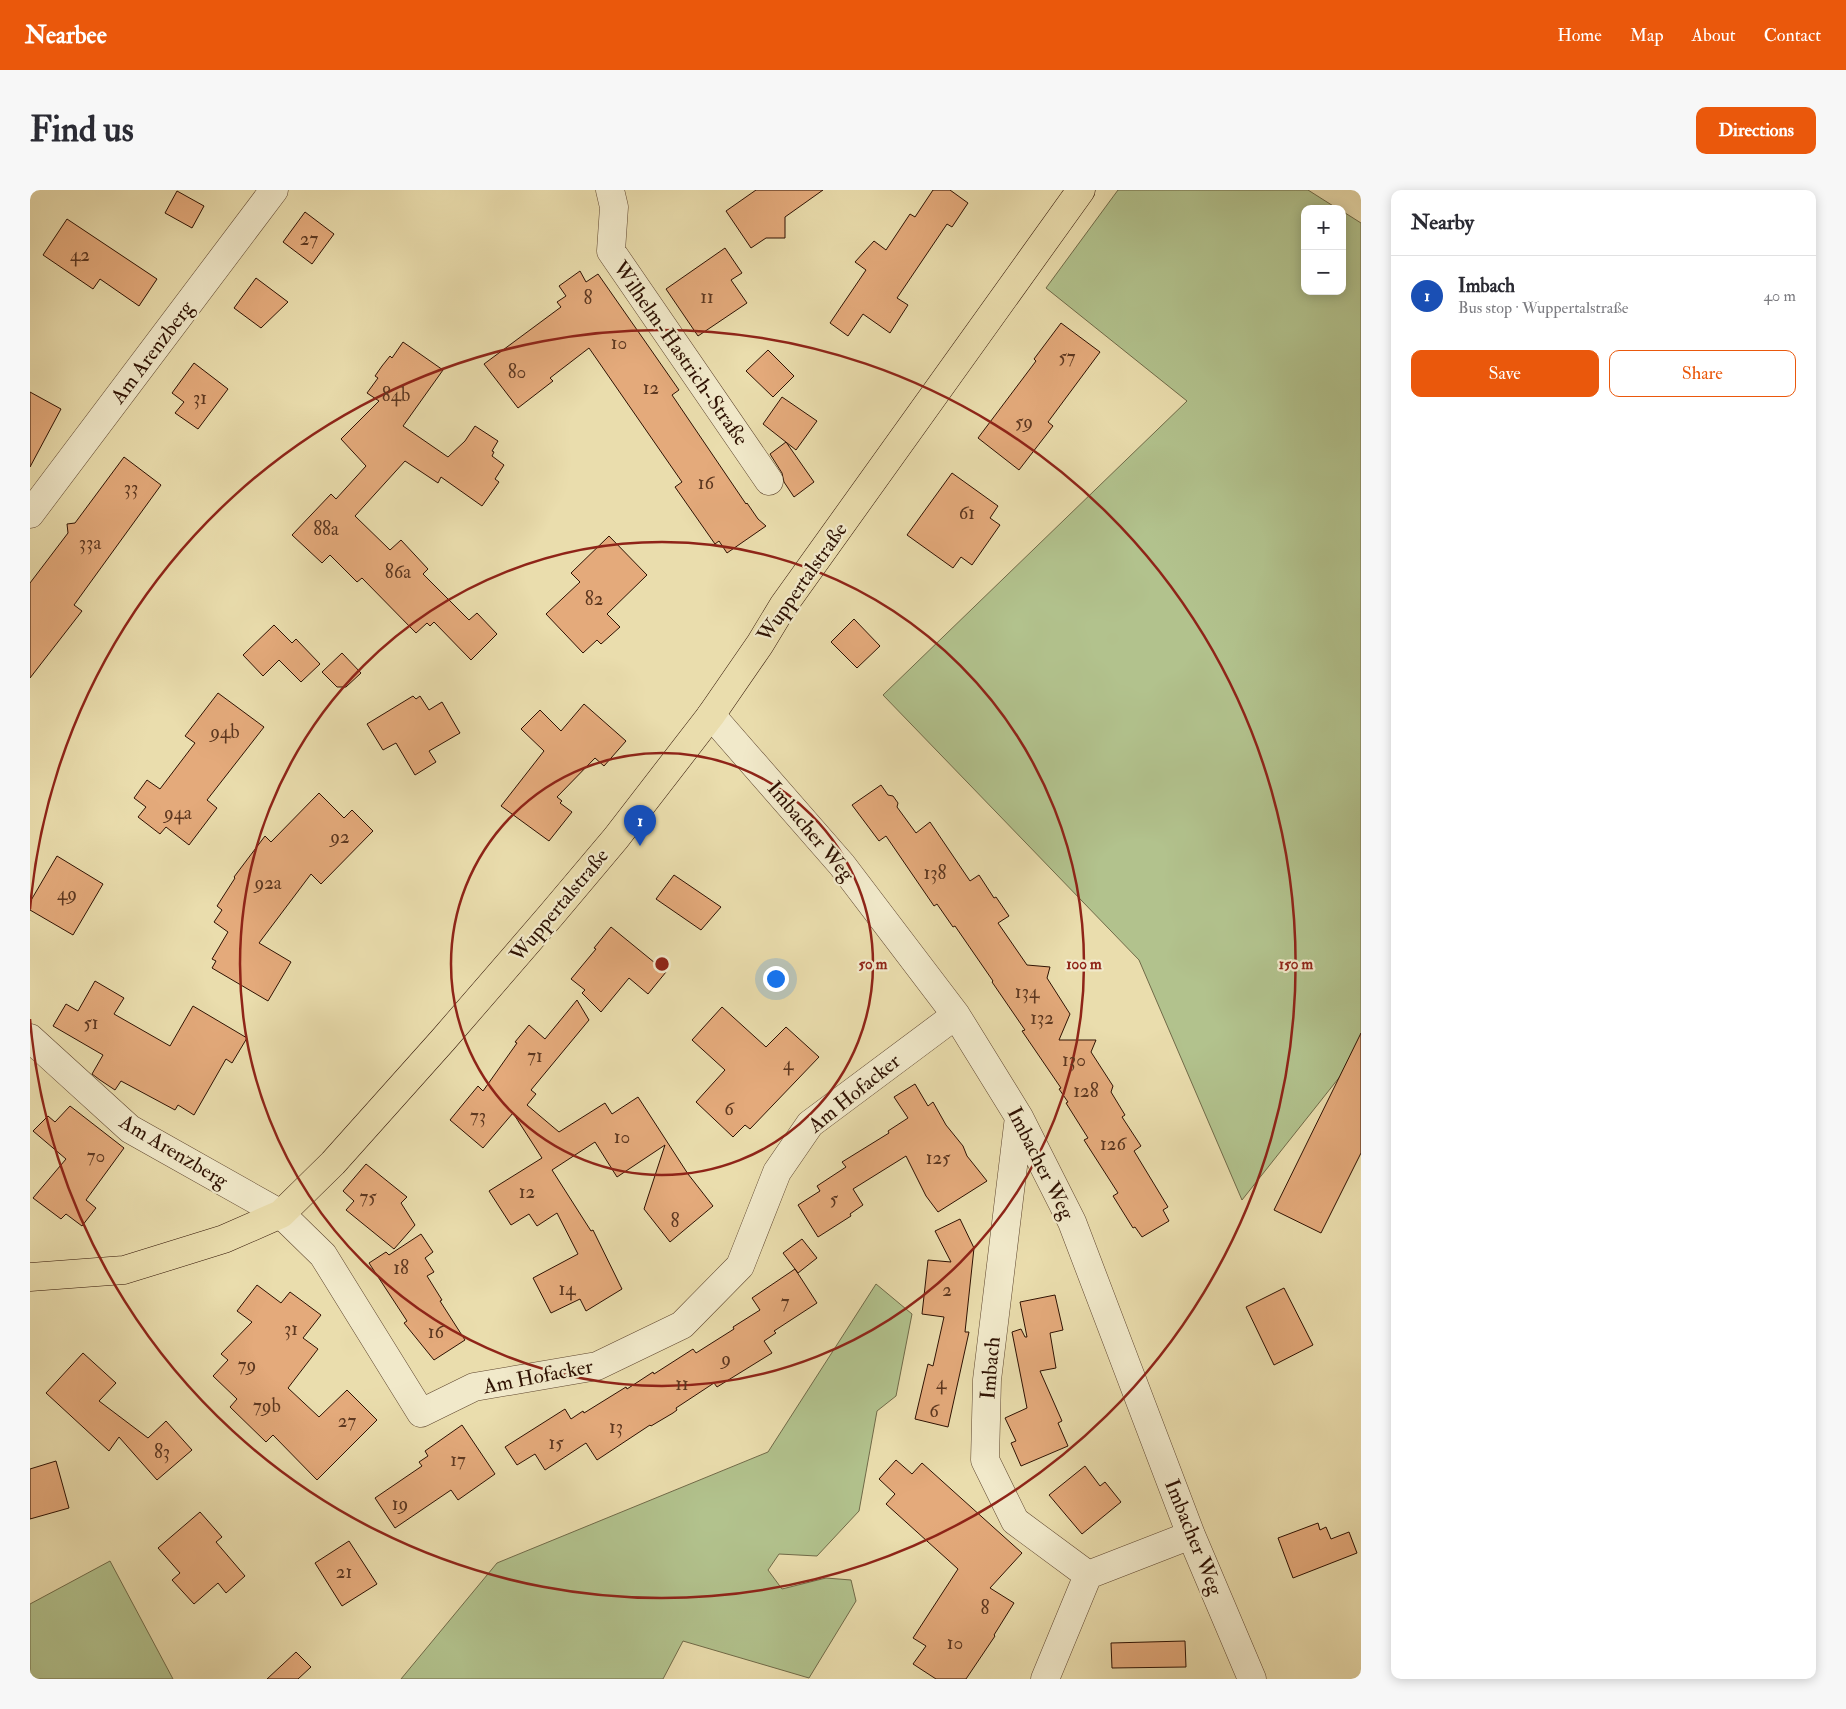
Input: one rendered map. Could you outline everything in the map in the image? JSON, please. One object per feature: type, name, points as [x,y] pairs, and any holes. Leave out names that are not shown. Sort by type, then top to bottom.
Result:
[{"type":"main road","name":"Wuppertalstraße","points":[[30,1277],[124,1270],[224,1239],[280,1214],[333,1163],[546,922],[616,838],[711,714],[760,644],[783,606],[1081,190]]},
{"type":"street","name":"Am Arenzberg","points":[[30,514],[274,190]]},
{"type":"street","name":"Wilhelm-Hastrich-Straße","points":[[610,190],[614,207],[611,251],[769,481]]},
{"type":"street","name":"Imbacher Weg","points":[[711,714],[842,865],[956,1014],[1019,1117],[1072,1222],[1191,1535],[1252,1679]]},
{"type":"street","name":"Am Hofacker","points":[[280,1214],[323,1255],[421,1413],[474,1388],[597,1366],[682,1325],[740,1266],[776,1172],[810,1124],[956,1014]]},
{"type":"street","name":"Am Arenzberg","points":[[30,1038],[130,1129],[280,1214]]},
{"type":"street","name":"Imbach","points":[[1019,1117],[987,1380],[984,1460],[1015,1521],[1088,1575]]},
{"type":"street","points":[[1045,1679],[1088,1575],[1191,1535]]},
{"type":"green space","points":[[1118,190],[1308,190],[1332,205],[1301,205],[1301,295],[1346,295],[1346,214],[1361,223],[1361,1050],[1242,1200],[1139,960],[883,695],[1187,401],[1046,288]]},
{"type":"green space","points":[[876,1284],[912,1314],[896,1396],[877,1411],[859,1511],[817,1556],[779,1554],[768,1570],[782,1589],[826,1578],[851,1580],[856,1601],[809,1678],[683,1641],[663,1679],[401,1679],[497,1563],[768,1452]]},
{"type":"green space","points":[[110,1561],[173,1679],[30,1679],[30,1604]]},
{"type":"building","points":[[756,190],[823,190],[785,217],[785,238],[766,238],[751,248],[726,211]]},
{"type":"building","points":[[933,190],[950,190],[968,203],[952,227],[947,224],[897,298],[908,305],[890,333],[863,314],[848,336],[830,323],[866,270],[855,262],[874,241],[886,250],[910,214],[915,217]]},
{"type":"building","points":[[177,191],[204,206],[192,228],[165,213]]},
{"type":"building","points":[[305,212],[334,234],[312,264],[283,242]]},
{"type":"building","points":[[67,219],[157,279],[139,306],[100,279],[93,289],[43,255]]},
{"type":"building","points":[[725,248],[742,273],[731,280],[747,303],[698,336],[666,289]]},
{"type":"building","points":[[580,271],[586,282],[598,274],[679,390],[672,395],[746,504],[766,526],[727,553],[719,541],[715,544],[675,487],[682,482],[589,348],[550,378],[553,381],[518,408],[484,364],[561,307],[557,302],[566,296],[559,286]]},
{"type":"building","points":[[256,278],[288,302],[261,328],[234,308]]},
{"type":"building","points":[[1061,323],[1100,352],[1048,422],[1053,426],[1019,470],[978,438],[1036,361],[1034,359]]},
{"type":"building","points":[[403,342],[443,370],[403,426],[448,457],[465,441],[475,426],[498,441],[492,451],[494,452],[492,456],[504,465],[495,479],[499,482],[482,506],[441,477],[438,483],[405,461],[355,516],[390,550],[401,540],[428,569],[423,574],[469,620],[477,613],[497,634],[471,660],[434,622],[430,626],[427,623],[416,633],[362,578],[357,582],[330,555],[322,563],[292,535],[331,494],[336,499],[366,466],[341,439],[379,401],[367,393],[378,378],[375,376],[382,366],[390,356],[392,358]]},
{"type":"building","points":[[768,350],[794,376],[773,397],[746,371]]},
{"type":"building","points":[[194,363],[228,389],[198,429],[175,413],[184,402],[172,393]]},
{"type":"building","points":[[30,392],[61,409],[30,467]]},
{"type":"building","points":[[782,397],[817,421],[796,450],[763,424]]},
{"type":"building","points":[[786,442],[814,482],[794,497],[770,454]]},
{"type":"building","points":[[124,457],[161,485],[74,605],[82,611],[30,678],[30,583],[68,533],[67,524],[75,523]]},
{"type":"building","points":[[952,473],[998,506],[990,518],[1000,525],[972,565],[961,557],[953,568],[907,535]]},
{"type":"building","points":[[609,536],[647,575],[607,614],[620,627],[601,644],[597,640],[583,653],[546,614],[580,582],[571,573]]},
{"type":"building","points":[[854,619],[880,646],[857,668],[831,642]]},
{"type":"building","points":[[274,625],[292,643],[296,639],[320,664],[301,682],[279,660],[263,676],[243,655]]},
{"type":"building","points":[[342,653],[361,673],[346,687],[337,687],[322,672]]},
{"type":"building","points":[[218,693],[264,727],[207,800],[217,808],[189,845],[166,827],[160,834],[138,817],[146,807],[134,798],[147,780],[160,789],[195,743],[185,736]]},
{"type":"building","points":[[413,696],[416,699],[420,696],[429,710],[442,702],[460,733],[429,751],[436,762],[415,775],[396,743],[383,750],[367,724]]},
{"type":"building","points":[[584,704],[626,741],[604,766],[595,758],[557,797],[562,801],[560,803],[572,812],[549,841],[501,806],[544,751],[521,729],[540,710],[561,731]]},
{"type":"building","points":[[881,785],[888,795],[893,796],[898,803],[897,807],[916,833],[930,822],[970,881],[979,875],[1009,916],[998,923],[1027,965],[1050,967],[1047,978],[1070,1014],[1059,1040],[1096,1040],[1091,1052],[1113,1086],[1111,1092],[1125,1115],[1122,1117],[1141,1146],[1134,1151],[1168,1207],[1163,1210],[1169,1221],[1142,1237],[1135,1227],[1133,1228],[1113,1196],[1118,1193],[1084,1140],[1088,1138],[1066,1103],[1068,1102],[1059,1089],[1061,1088],[1022,1031],[1025,1030],[993,981],[955,926],[953,927],[937,904],[934,906],[886,836],[879,841],[852,805]]},
{"type":"building","points":[[319,793],[344,818],[352,810],[373,831],[321,884],[311,874],[259,943],[291,962],[268,1001],[212,968],[216,961],[212,959],[228,932],[214,922],[222,910],[217,906],[234,877],[265,836],[271,842]]},
{"type":"building","points":[[57,856],[103,884],[73,935],[30,910],[30,902]]},
{"type":"building","points":[[674,875],[721,907],[701,930],[656,899]]},
{"type":"building","points":[[611,927],[666,972],[648,994],[629,978],[601,1012],[582,993],[585,990],[571,979],[596,949],[594,948]]},
{"type":"building","points":[[95,981],[124,998],[114,1014],[170,1046],[193,1006],[247,1038],[232,1063],[226,1059],[194,1115],[178,1105],[175,1110],[121,1081],[115,1090],[92,1074],[103,1055],[53,1026],[66,1004],[78,1011]]},
{"type":"building","points":[[577,1000],[589,1020],[531,1090],[536,1094],[527,1105],[559,1132],[605,1103],[612,1114],[638,1097],[688,1174],[713,1206],[670,1242],[644,1209],[665,1145],[617,1177],[595,1142],[552,1170],[591,1231],[593,1230],[622,1289],[586,1311],[580,1299],[551,1313],[533,1278],[578,1254],[557,1213],[537,1226],[529,1214],[511,1225],[489,1191],[542,1158],[513,1113],[483,1148],[450,1120],[478,1086],[483,1091],[517,1043],[515,1042],[529,1025],[545,1039]]},
{"type":"building","points":[[722,1007],[766,1047],[786,1027],[819,1057],[750,1129],[745,1125],[733,1137],[696,1102],[725,1070],[692,1040]]},
{"type":"building","points":[[1361,1033],[1361,1153],[1321,1233],[1274,1210]]},
{"type":"building","points":[[915,1084],[928,1106],[933,1102],[946,1125],[963,1146],[967,1156],[987,1181],[938,1212],[926,1196],[906,1156],[853,1189],[863,1205],[850,1214],[851,1216],[818,1237],[798,1205],[820,1191],[817,1186],[846,1167],[842,1162],[889,1133],[888,1131],[908,1118],[894,1097]]},
{"type":"building","points":[[70,1106],[124,1148],[86,1200],[96,1208],[82,1226],[66,1214],[61,1219],[33,1198],[66,1159],[33,1131],[48,1116],[55,1122]]},
{"type":"building","points":[[366,1164],[407,1197],[401,1203],[415,1225],[394,1249],[346,1210],[354,1201],[343,1191]]},
{"type":"building","points":[[960,1219],[974,1248],[965,1332],[969,1332],[948,1427],[915,1419],[928,1364],[933,1366],[944,1317],[922,1314],[928,1260],[951,1262],[935,1231]]},
{"type":"building","points":[[421,1234],[433,1252],[425,1258],[434,1272],[427,1276],[442,1300],[440,1301],[465,1340],[434,1360],[404,1323],[407,1321],[369,1263],[386,1252],[389,1255]]},
{"type":"building","points":[[802,1239],[817,1258],[798,1273],[783,1253]]},
{"type":"building","points":[[795,1269],[817,1303],[774,1331],[776,1333],[764,1341],[772,1353],[717,1387],[714,1383],[676,1408],[677,1410],[673,1413],[650,1425],[597,1460],[586,1443],[545,1470],[535,1454],[517,1465],[505,1447],[565,1409],[571,1419],[626,1387],[627,1389],[653,1372],[654,1374],[693,1349],[696,1353],[760,1310],[752,1298]]},
{"type":"building","points":[[257,1285],[281,1303],[290,1292],[321,1315],[303,1338],[318,1349],[288,1388],[319,1417],[347,1390],[377,1420],[317,1480],[273,1435],[266,1442],[230,1407],[237,1399],[213,1376],[228,1360],[221,1354],[252,1322],[237,1311]]},
{"type":"building","points":[[1284,1288],[1313,1345],[1274,1365],[1246,1307]]},
{"type":"building","points":[[1055,1295],[1063,1330],[1050,1333],[1056,1368],[1040,1371],[1062,1421],[1058,1423],[1068,1446],[1021,1466],[1011,1443],[1016,1441],[1005,1418],[1027,1408],[1012,1332],[1021,1329],[1025,1337],[1027,1337],[1020,1302]]},
{"type":"building","points":[[83,1353],[116,1383],[99,1401],[148,1438],[166,1421],[192,1450],[157,1480],[119,1437],[109,1451],[46,1393]]},
{"type":"building","points":[[462,1425],[495,1474],[458,1500],[451,1490],[395,1528],[375,1498],[422,1466],[419,1462],[428,1456],[425,1451]]},
{"type":"building","points":[[896,1460],[912,1474],[922,1463],[1022,1553],[990,1588],[1014,1603],[995,1636],[966,1679],[936,1679],[913,1664],[926,1646],[913,1638],[958,1569],[886,1504],[895,1494],[879,1479]]},
{"type":"building","points":[[56,1461],[69,1508],[30,1519],[30,1469]]},
{"type":"building","points":[[1085,1466],[1100,1486],[1105,1482],[1121,1502],[1082,1534],[1049,1495]]},
{"type":"building","points":[[200,1512],[222,1537],[216,1542],[245,1576],[226,1593],[218,1583],[194,1604],[172,1580],[180,1573],[158,1548]]},
{"type":"building","points":[[1318,1523],[1320,1530],[1326,1527],[1331,1539],[1349,1532],[1357,1553],[1293,1578],[1278,1538]]},
{"type":"building","points":[[349,1541],[377,1584],[342,1606],[315,1563]]},
{"type":"building","points":[[1185,1641],[1186,1667],[1112,1668],[1111,1643]]},
{"type":"building","points":[[296,1652],[311,1667],[298,1679],[267,1679]]},
{"type":"place","name":"Imbach","points":[[640,846]]}]
